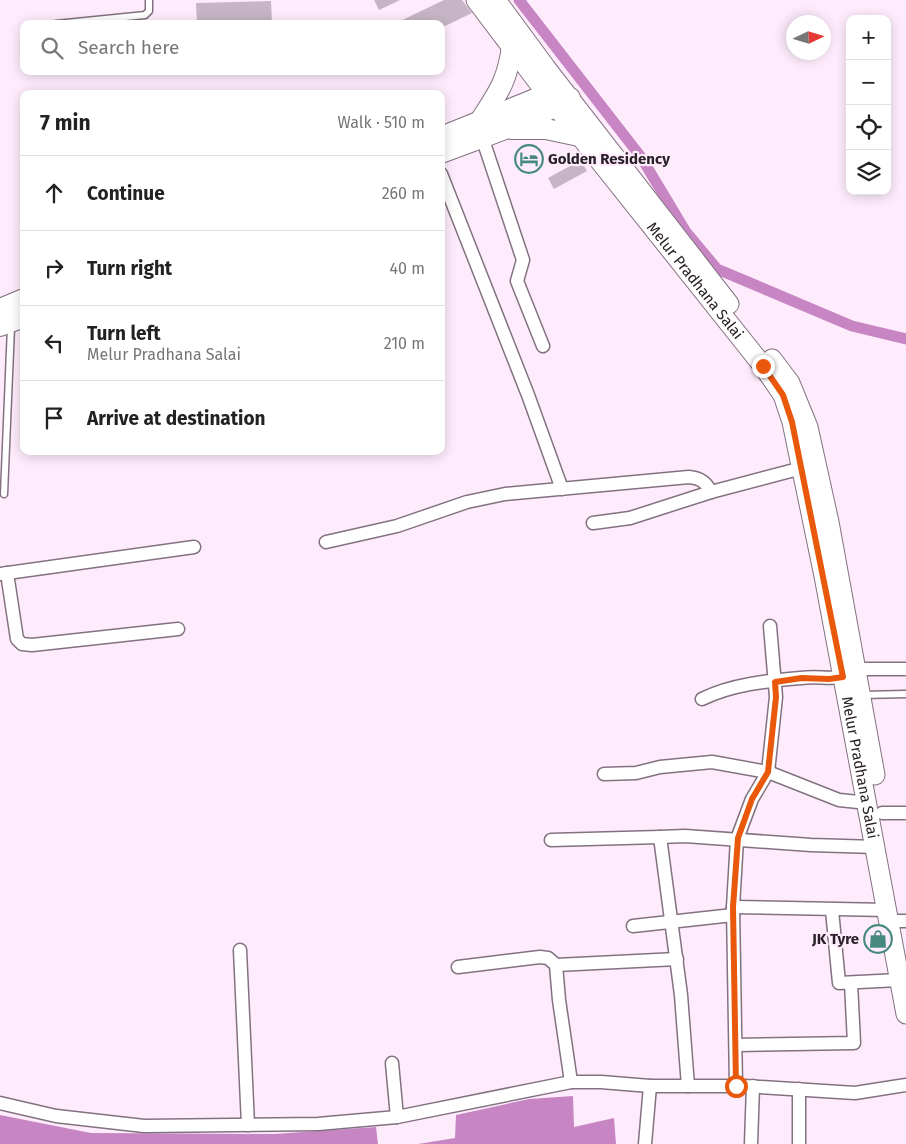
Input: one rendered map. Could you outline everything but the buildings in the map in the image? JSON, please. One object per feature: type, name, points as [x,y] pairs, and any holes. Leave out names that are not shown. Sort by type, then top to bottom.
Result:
[{"type":"highway","points":[[481,129],[504,85],[509,71],[512,48]]},
{"type":"highway","points":[[504,129],[559,97]]},
{"type":"highway","points":[[445,151],[481,129],[559,97]]},
{"type":"highway","points":[[445,135],[481,129],[546,129],[579,136]]},
{"type":"highway","points":[[0,309],[15,317]]},
{"type":"main road","name":"Melur Pradhana Salai","points":[[476,0],[512,48],[559,97],[790,383],[808,427],[829,522],[850,673],[897,918],[899,980],[906,1014]]},
{"type":"main road","name":"Melur Pradhana Salai","points":[[496,0],[559,97],[579,136],[763,366],[783,395],[792,422],[850,673],[861,695],[875,808],[876,847],[906,951]]},
{"type":"street","points":[[481,129],[522,260],[517,281],[542,346]]},
{"type":"street","points":[[445,184],[528,395],[562,489]]},
{"type":"street","points":[[593,523],[630,518],[711,492],[802,468]]},
{"type":"street","points":[[326,542],[397,526],[467,502],[506,494],[689,477],[695,477],[707,484],[711,492]]},
{"type":"street","points":[[178,629],[32,646],[22,644],[17,639],[4,574],[194,547]]},
{"type":"street","points":[[736,1086],[733,911],[738,838],[752,799],[768,772],[776,697],[770,626]]},
{"type":"street","points":[[702,699],[719,690],[802,678],[829,679],[850,673],[906,669]]},
{"type":"street","points":[[604,774],[636,773],[660,767],[712,762],[768,772],[839,800],[906,813]]},
{"type":"street","points":[[660,837],[677,959],[688,1086]]},
{"type":"street","points":[[551,840],[660,837],[738,838],[811,845],[876,847]]},
{"type":"street","points":[[633,926],[671,924],[733,911],[832,910],[897,918]]},
{"type":"street","points":[[832,910],[839,983],[899,980]]},
{"type":"street","points":[[240,950],[248,1125]]},
{"type":"street","points":[[458,967],[540,957],[548,958],[556,965],[571,1082]]},
{"type":"street","points":[[556,965],[677,959]]},
{"type":"street","points":[[736,1045],[854,1043],[851,983]]},
{"type":"street","points":[[392,1063],[397,1117]]},
{"type":"street","points":[[0,1103],[56,1116],[144,1126],[318,1124],[397,1117],[571,1082],[601,1082],[650,1086],[753,1086],[855,1093],[906,1085]]},
{"type":"street","points":[[645,1144],[650,1086]]},
{"type":"street","points":[[751,1144],[753,1086]]},
{"type":"street","points":[[799,1089],[799,1144]]},
{"type":"lane","points":[[96,20],[145,15],[149,11],[149,0]]},
{"type":"lane","points":[[0,300],[15,317],[4,494]]},
{"type":"lane","points":[[861,695],[906,694]]},
{"type":"shaded area","points":[[573,1096],[574,1127],[614,1118],[616,1144],[418,1144],[455,1138],[456,1115],[529,1099]]},
{"type":"shaded area","points":[[0,1115],[91,1133],[274,1134],[376,1127],[378,1144],[0,1144]]},
{"type":"waterway","points":[[519,0],[641,157],[686,232],[717,269],[852,326],[906,339]]},
{"type":"place","name":"Golden Residency","points":[[529,159]]},
{"type":"place","name":"JK Tyre","points":[[878,939]]},
{"type":"route","points":[[736,1086],[733,907],[738,838],[752,799],[768,772],[776,697],[775,682],[802,678],[829,679],[843,677],[792,422],[783,395],[763,366]]}]
